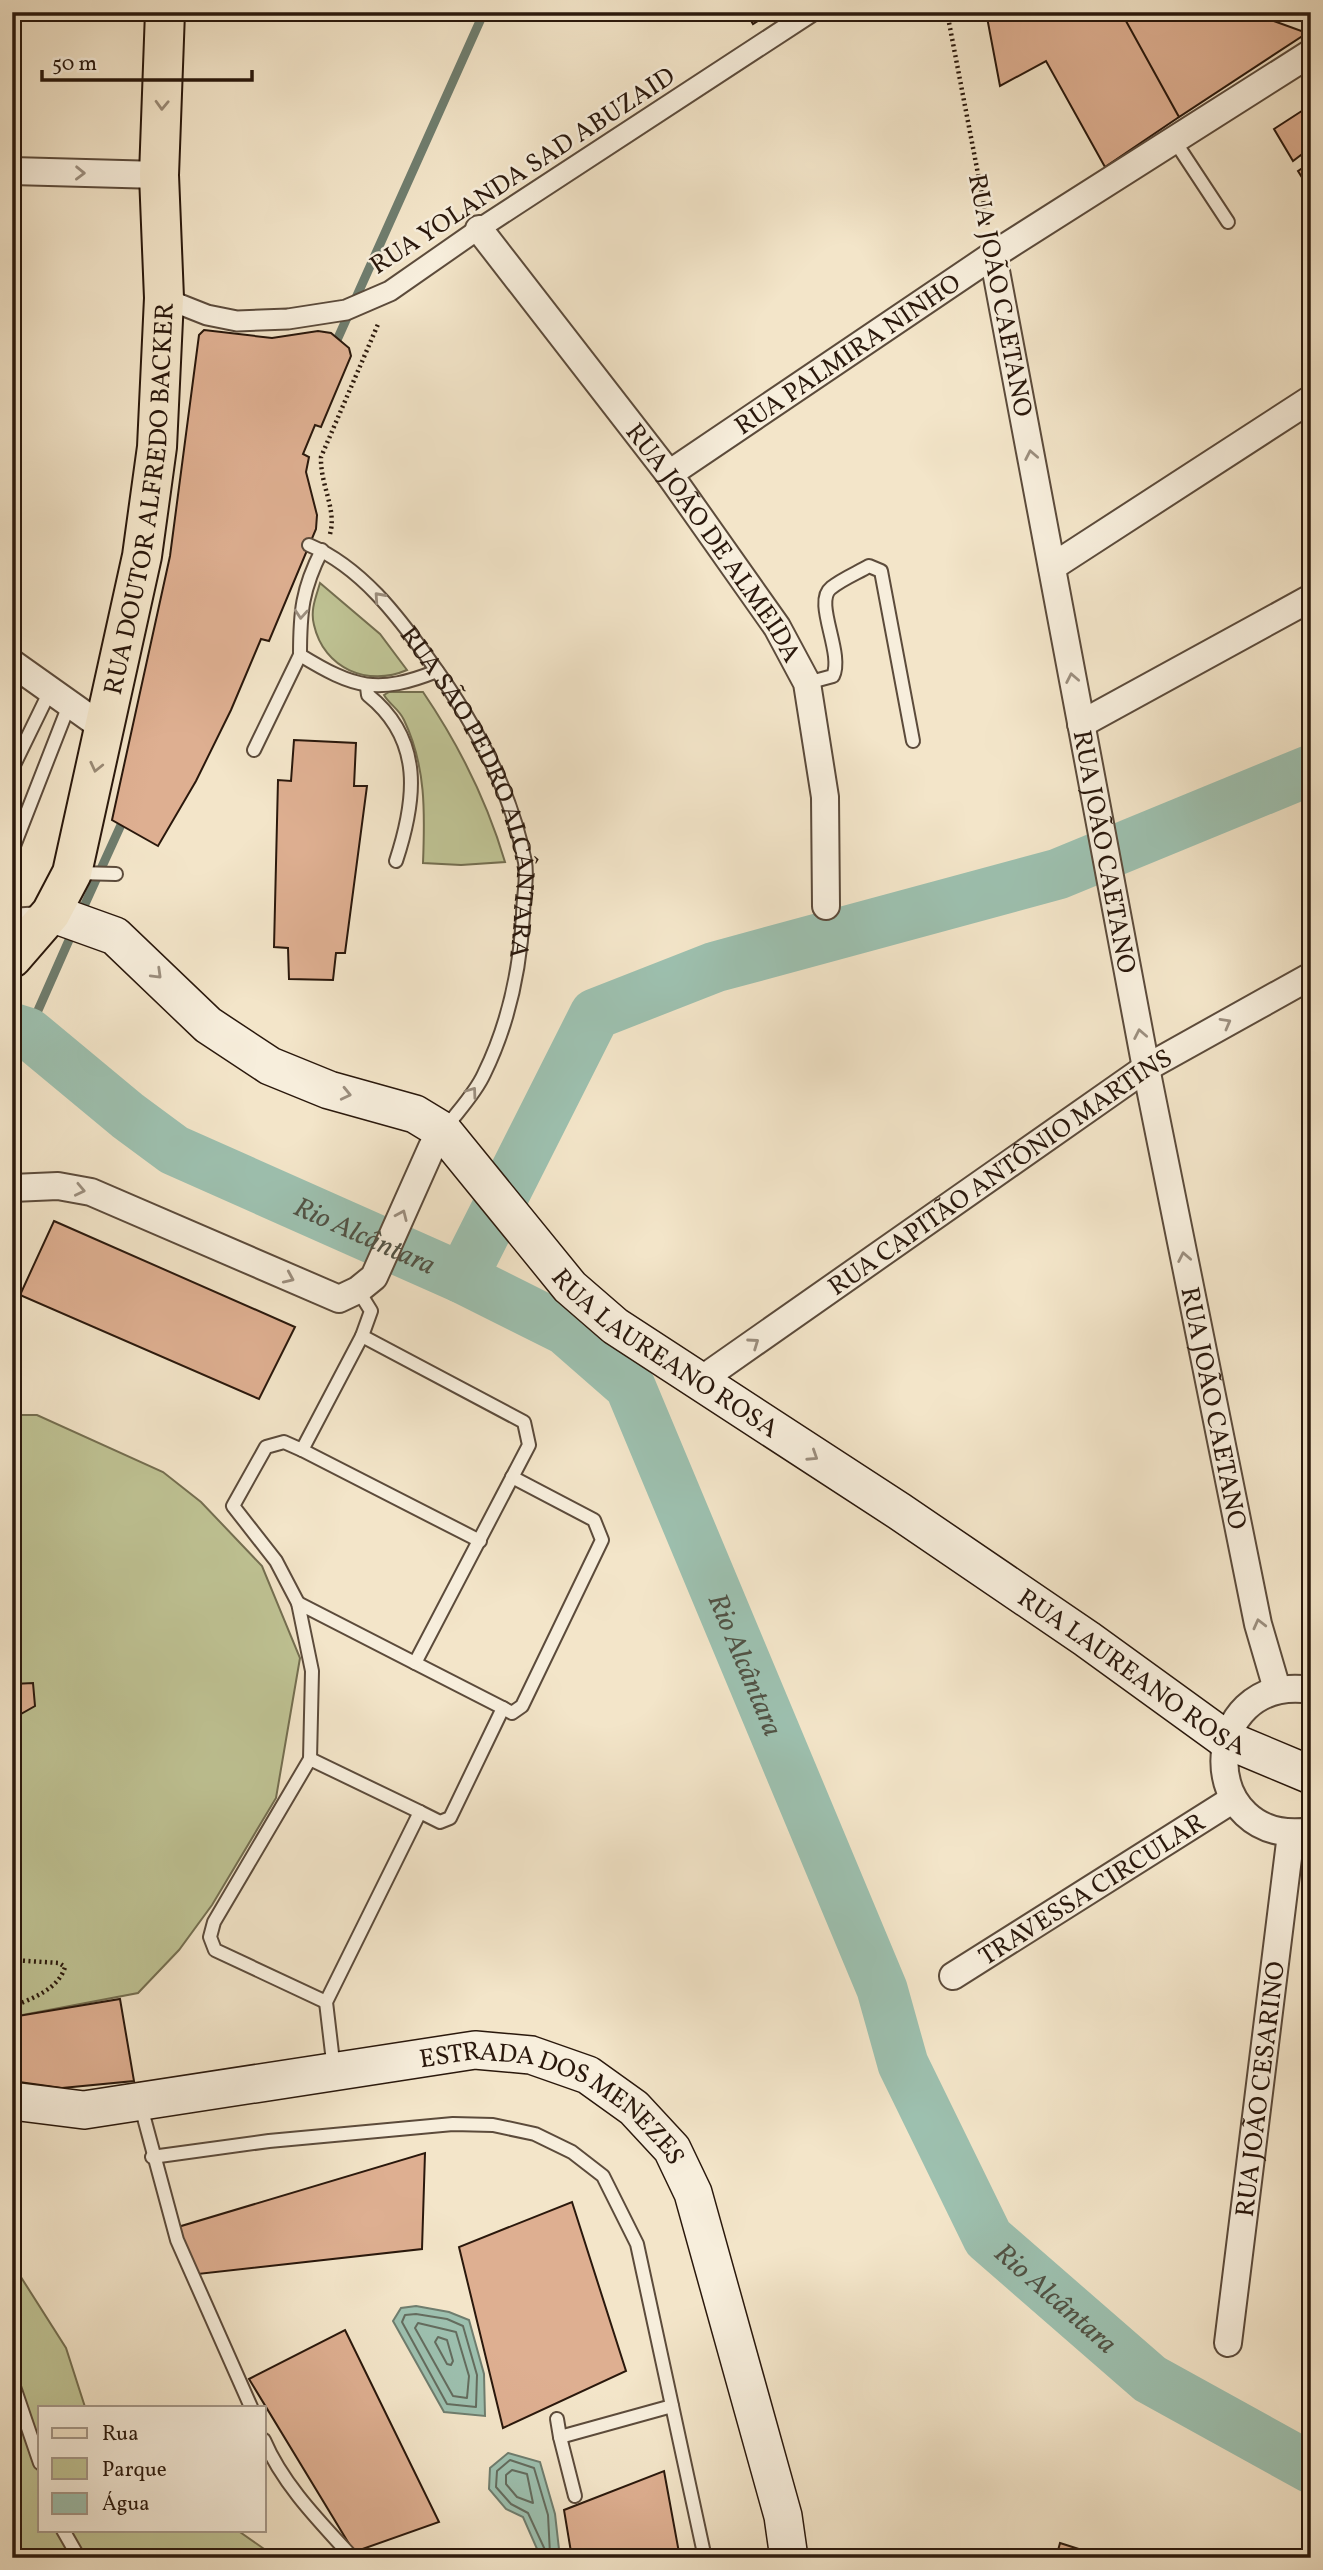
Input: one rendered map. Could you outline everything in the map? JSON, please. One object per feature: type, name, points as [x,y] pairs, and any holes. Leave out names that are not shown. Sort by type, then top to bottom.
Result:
[{"type":"main road","name":"RUA DOUTOR ALFREDO BACKER","points":[[35,929],[72,873],[144,542],[156,447],[164,298],[159,175],[165,12]]},
{"type":"main road","name":"RUA LAUREANO ROSA","points":[[35,929],[105,931],[133,951],[208,1025],[270,1066],[329,1090],[415,1114],[437,1139],[468,1162],[570,1287],[615,1326],[910,1518],[1087,1639],[1225,1739],[1311,1775]]},
{"type":"main road","name":"ESTRADA DOS MENEZES","points":[[12,2101],[84,2110],[475,2050],[531,2055],[588,2075],[634,2108],[672,2150],[693,2193],[783,2516],[789,2558]]},
{"type":"street","name":"RUA YOLANDA SAD ABUZAID","points":[[164,298],[207,315],[237,321],[288,319],[346,310],[390,291],[479,229],[811,12]]},
{"type":"street","name":"RUA PALMIRA NINHO","points":[[669,474],[993,255],[1311,53]]},
{"type":"street","points":[[12,171],[159,175]]},
{"type":"street","name":"RUA JOÃO DE ALMEIDA","points":[[479,229],[669,474],[777,627],[807,683],[825,797],[827,906]]},
{"type":"street","name":"RUA JOÃO CAETANO","points":[[993,255],[1146,1068],[1258,1624],[1277,1689]]},
{"type":"street","points":[[1052,567],[1311,399]]},
{"type":"street","points":[[1081,724],[1311,598]]},
{"type":"street","points":[[12,663],[105,729]]},
{"type":"street","name":"RUA CAPITÃO ANTÔNIO MARTINS","points":[[698,1382],[1146,1068],[1311,976]]},
{"type":"street","name":"RUA SÃO PEDRO ALCÂNTARA","points":[[366,1284],[437,1139]]},
{"type":"street","points":[[12,1188],[58,1185],[91,1192],[339,1299],[366,1284]]},
{"type":"street","points":[[1301,1833],[1253,1821],[1232,1800],[1222,1764],[1225,1739],[1231,1725],[1256,1699],[1277,1689],[1311,1690]]},
{"type":"street","name":"TRAVESSA CIRCULAR","points":[[953,1976],[1232,1800]]},
{"type":"street","name":"RUA JOÃO CESARINO","points":[[1228,2343],[1301,1833]]},
{"type":"lane","points":[[1174,140],[1228,222]]},
{"type":"lane","name":"RUA SÃO PEDRO ALCÂNTARA","points":[[309,545],[346,565],[370,588],[407,628],[438,671],[482,740],[525,863],[521,952],[509,1015],[484,1076],[437,1139]]},
{"type":"lane","points":[[254,750],[300,655],[300,608],[309,576],[322,550]]},
{"type":"lane","points":[[807,683],[833,676],[838,666],[824,601],[828,589],[869,566],[881,570],[913,741]]},
{"type":"lane","points":[[300,655],[349,682],[367,687],[393,686],[438,671]]},
{"type":"lane","points":[[367,687],[368,695],[382,706],[398,728],[408,754],[412,790],[409,821],[396,861]]},
{"type":"lane","points":[[14,761],[60,698]]},
{"type":"lane","points":[[12,851],[60,698]]},
{"type":"lane","points":[[72,873],[116,874]]},
{"type":"lane","points":[[302,1450],[362,1336],[371,1311],[366,1284]]},
{"type":"lane","points":[[362,1336],[524,1422],[529,1445],[415,1663]]},
{"type":"lane","points":[[326,2002],[215,1950],[210,1937],[214,1922],[310,1759],[312,1671],[298,1602],[276,1561],[233,1506],[266,1447],[284,1442],[480,1541]]},
{"type":"lane","points":[[298,1602],[512,1713],[522,1706],[602,1541],[594,1520],[512,1477]]},
{"type":"lane","points":[[310,1759],[440,1822],[450,1818],[503,1708]]},
{"type":"lane","points":[[334,2070],[326,2002],[420,1812]]},
{"type":"lane","points":[[140,2103],[152,2157],[177,2240],[251,2406]]},
{"type":"lane","points":[[152,2157],[268,2141],[453,2124],[493,2125],[535,2134],[572,2152],[603,2176],[637,2244],[705,2558]]},
{"type":"lane","points":[[12,2381],[38,2457]]},
{"type":"lane","points":[[560,2437],[672,2406]]},
{"type":"lane","points":[[557,2419],[575,2496]]},
{"type":"lane","points":[[266,2444],[314,2515],[353,2558]]},
{"type":"lane","points":[[64,2532],[79,2558]]},
{"type":"path","name":"RUA JOÃO CAETANO","points":[[947,12],[993,255]]},
{"type":"path","points":[[322,550],[332,530],[331,509],[320,477],[321,457],[365,362],[390,291]]},
{"type":"path","points":[[12,1959],[59,1963],[65,1967],[62,1975],[44,1993],[12,2007]]},
{"type":"green space","points":[[320,583],[380,634],[407,670],[392,675],[363,675],[338,663],[327,653],[319,640],[313,619]]},
{"type":"green space","points":[[389,692],[423,692],[471,774],[490,817],[505,862],[461,865],[423,863],[424,807],[417,755],[404,720],[384,695]]},
{"type":"green space","points":[[12,1415],[37,1415],[163,1472],[201,1502],[262,1566],[300,1658],[276,1798],[212,1905],[179,1950],[138,1993],[12,2017]]},
{"type":"green space","points":[[12,2263],[66,2348],[85,2406],[38,2406],[38,2532],[240,2532],[277,2558],[12,2558]]},
{"type":"water","points":[[416,2306],[449,2312],[469,2320],[484,2374],[485,2416],[444,2412],[393,2321],[401,2308]]},
{"type":"water","points":[[508,2453],[540,2462],[555,2514],[560,2558],[541,2558],[523,2517],[506,2509],[489,2489],[490,2468]]},
{"type":"building","points":[[746,12],[772,12],[753,24]]},
{"type":"building","points":[[986,12],[1121,12],[1179,117],[1105,167],[1046,61],[1000,86]]},
{"type":"building","points":[[1121,12],[1249,12],[1307,33],[1179,117]]},
{"type":"building","points":[[1311,105],[1311,192],[1298,171],[1307,165],[1301,155],[1293,161],[1274,129]]},
{"type":"building","points":[[204,330],[272,338],[318,331],[331,333],[349,348],[351,356],[321,427],[315,425],[303,454],[309,457],[306,472],[317,515],[316,529],[269,641],[261,639],[231,710],[196,781],[158,846],[112,820],[170,556],[199,335]]},
{"type":"building","points":[[294,740],[356,743],[354,786],[367,786],[345,953],[336,953],[333,980],[289,979],[288,948],[274,947],[278,780],[291,781]]},
{"type":"building","points":[[54,1221],[295,1327],[259,1399],[20,1295]]},
{"type":"building","points":[[33,1683],[35,1706],[12,1719],[13,1684]]},
{"type":"building","points":[[120,1999],[134,2081],[62,2088],[12,2081],[12,2017]]},
{"type":"building","points":[[425,2153],[422,2249],[198,2274],[178,2227]]},
{"type":"building","points":[[572,2202],[626,2371],[503,2428],[459,2247]]},
{"type":"building","points":[[345,2330],[439,2522],[354,2552],[249,2379]]},
{"type":"building","points":[[664,2471],[680,2558],[572,2558],[564,2510]]},
{"type":"building","points":[[1060,2543],[1107,2558],[1056,2558]]},
{"type":"waterway","points":[[333,349],[484,12]]},
{"type":"waterway","points":[[462,1278],[595,1014],[715,967],[1058,874],[1311,770]]},
{"type":"waterway","points":[[80,915],[125,816]]},
{"type":"waterway","points":[[28,1033],[73,931]]},
{"type":"waterway","name":"Rio Alcântara","points":[[12,1028],[28,1033],[128,1116],[174,1150],[462,1278],[566,1330],[630,1386],[882,1989],[903,2064],[988,2238],[1150,2379],[1311,2468]]}]
